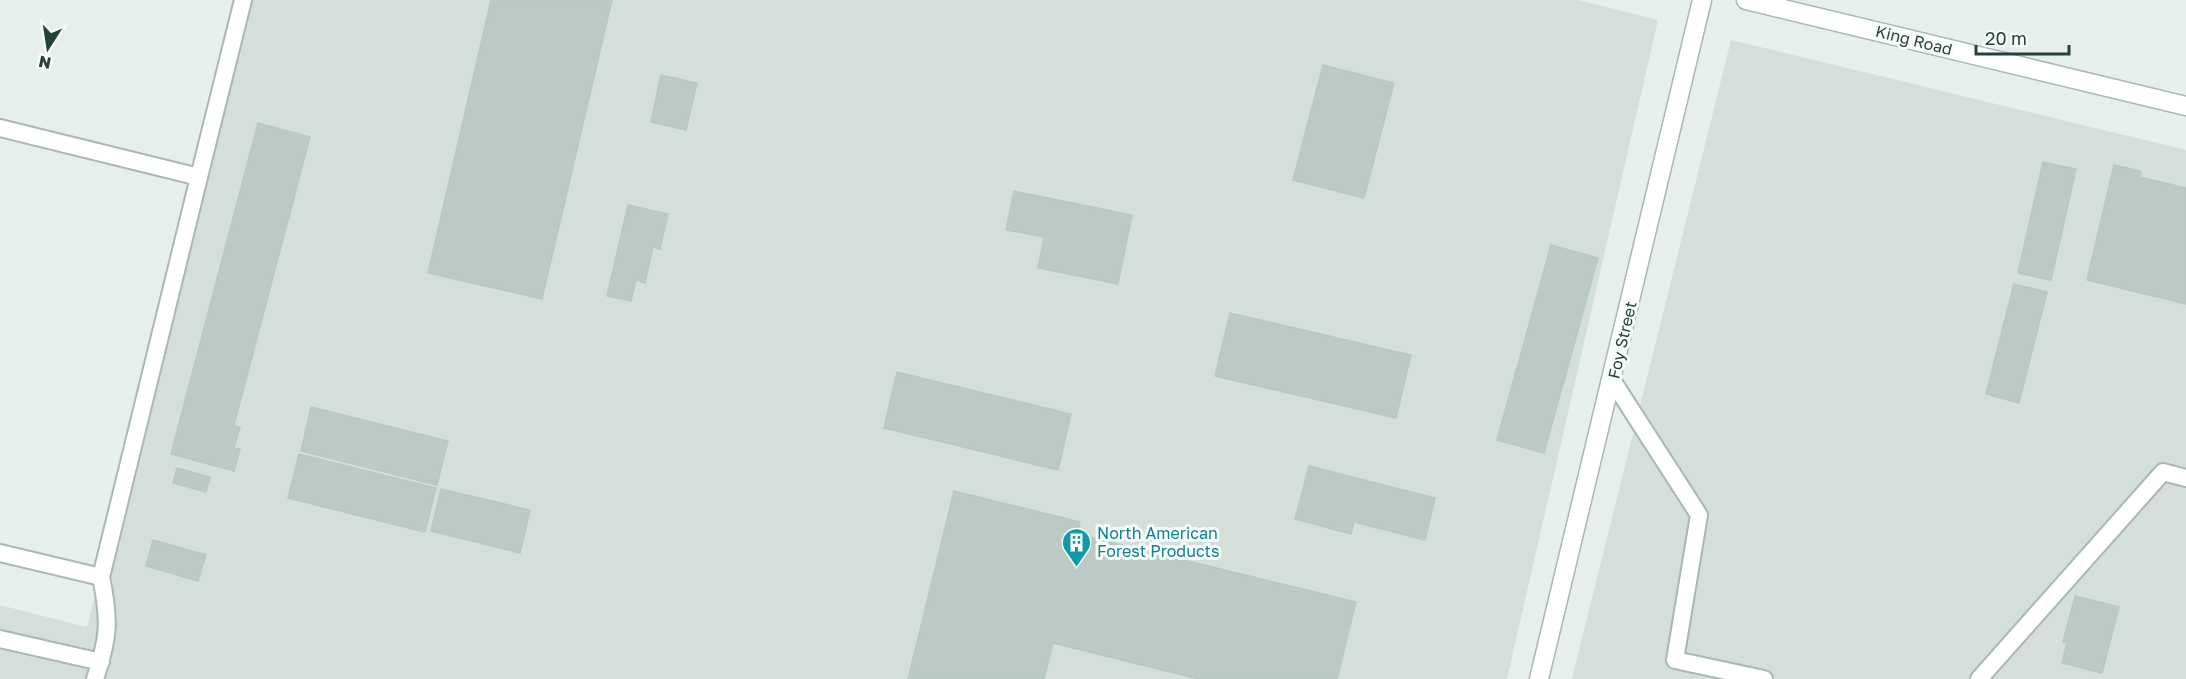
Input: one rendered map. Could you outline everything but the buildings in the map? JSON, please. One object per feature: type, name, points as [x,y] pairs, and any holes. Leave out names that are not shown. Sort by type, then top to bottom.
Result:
[{"type":"street","name":"Foy Street","points":[[1539,679],[1702,0]]},
{"type":"street","name":"King Road","points":[[1746,0],[2186,106]]},
{"type":"lane","points":[[95,679],[107,645],[108,611],[101,577],[243,0]]},
{"type":"lane","points":[[0,128],[199,177]]},
{"type":"lane","points":[[1612,380],[1699,515],[1675,660],[1764,679]]},
{"type":"lane","points":[[1979,679],[2163,472],[2186,478]]},
{"type":"lane","points":[[0,553],[101,577]]},
{"type":"lane","points":[[0,639],[101,662]]},
{"type":"shaded area","points":[[246,0],[1578,0],[1658,20],[1507,679],[0,679],[0,605],[87,627]]},
{"type":"shaded area","points":[[1731,40],[2186,150],[2186,679],[1572,679]]},
{"type":"place","name":"North American Forest Products","points":[[1076,568]]}]
